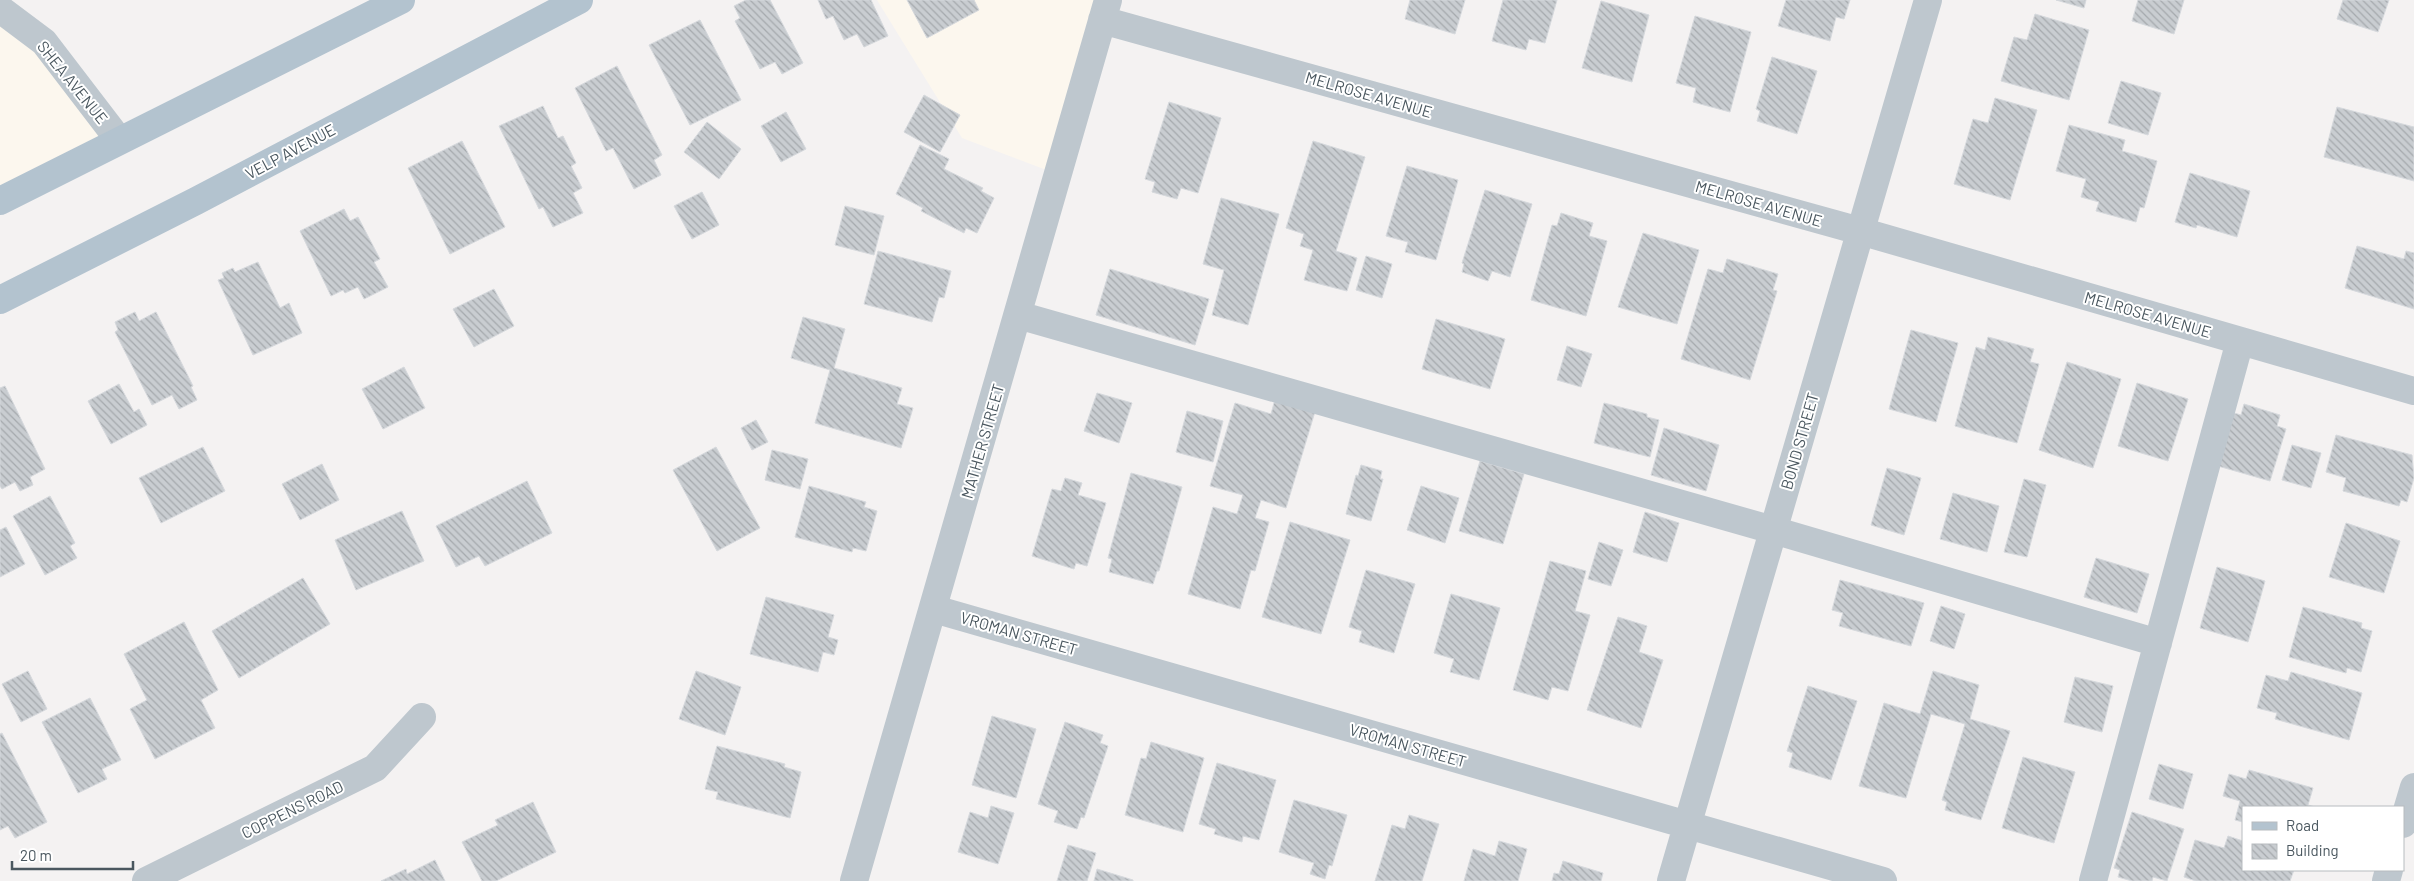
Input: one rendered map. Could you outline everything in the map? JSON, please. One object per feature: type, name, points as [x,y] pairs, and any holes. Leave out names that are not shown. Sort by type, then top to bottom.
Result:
[{"type":"main road","points":[[0,201],[401,0]]},
{"type":"main road","name":"VELP AVENUE","points":[[0,300],[204,197],[579,0]]},
{"type":"street","name":"BOND STREET","points":[[1671,881],[1928,0]]},
{"type":"street","name":"SHEA AVENUE","points":[[0,10],[44,42],[119,140]]},
{"type":"street","name":"MELROSE AVENUE","points":[[1105,10],[2414,391]]},
{"type":"street","name":"MATHER STREET","points":[[854,881],[1105,10]]},
{"type":"street","points":[[1018,315],[1773,530],[2158,643]]},
{"type":"street","points":[[2093,881],[2240,340]]},
{"type":"street","name":"VROMAN STREET","points":[[934,608],[1883,881]]},
{"type":"street","name":"COPPENS ROAD","points":[[146,881],[375,768],[422,717]]},
{"type":"street","points":[[2404,821],[2414,787]]},
{"type":"shaded area","points":[[877,0],[1108,0],[1057,174],[962,138]]},
{"type":"shaded area","points":[[0,9],[119,140],[0,201]]},
{"type":"building","points":[[746,0],[770,0],[803,63],[782,74],[775,62],[760,69],[735,21],[740,18],[734,6]]},
{"type":"building","points":[[818,0],[871,0],[888,36],[864,47],[857,34],[844,40],[833,16],[826,19]]},
{"type":"building","points":[[907,0],[974,0],[979,10],[927,38]]},
{"type":"building","points":[[1410,0],[1465,0],[1455,34],[1405,19]]},
{"type":"building","points":[[1503,0],[1557,0],[1545,43],[1529,39],[1526,50],[1492,41]]},
{"type":"building","points":[[1786,0],[1850,0],[1844,19],[1836,17],[1830,41],[1778,26]]},
{"type":"building","points":[[2056,0],[2086,0],[2084,8]]},
{"type":"building","points":[[2138,0],[2184,0],[2174,34],[2132,21]]},
{"type":"building","points":[[2343,0],[2389,0],[2378,32],[2337,19]]},
{"type":"building","points":[[1601,1],[1649,15],[1632,82],[1582,68]]},
{"type":"building","points":[[2035,14],[2089,30],[2069,100],[2001,81],[2014,37],[2027,40]]},
{"type":"building","points":[[1695,16],[1751,32],[1730,112],[1693,102],[1696,88],[1676,83]]},
{"type":"building","points":[[700,20],[741,100],[690,125],[649,45]]},
{"type":"building","points":[[1772,57],[1817,71],[1797,134],[1757,121],[1760,111],[1756,109]]},
{"type":"building","points":[[617,66],[662,155],[654,160],[661,175],[634,189],[613,148],[606,151],[575,88]]},
{"type":"building","points":[[2121,81],[2161,93],[2148,135],[2108,123]]},
{"type":"building","points":[[924,95],[960,115],[940,152],[904,132]]},
{"type":"building","points":[[1995,98],[2037,110],[2010,200],[1954,184],[1973,119],[1988,123]]},
{"type":"building","points":[[1169,102],[1221,118],[1198,193],[1181,188],[1177,199],[1152,192],[1155,182],[1145,179]]},
{"type":"building","points":[[543,106],[558,138],[563,136],[576,163],[571,166],[582,188],[573,193],[583,213],[553,227],[543,207],[539,209],[499,126]]},
{"type":"building","points":[[2337,107],[2414,127],[2414,181],[2324,157]]},
{"type":"building","points":[[786,112],[806,149],[781,162],[761,126]]},
{"type":"building","points":[[707,122],[741,149],[719,179],[684,152]]},
{"type":"building","points":[[2069,125],[2125,140],[2122,151],[2157,161],[2144,208],[2140,207],[2136,222],[2096,211],[2099,202],[2081,197],[2086,179],[2056,171]]},
{"type":"building","points":[[462,141],[505,227],[450,254],[408,168]]},
{"type":"building","points":[[1313,141],[1365,157],[1336,251],[1357,258],[1347,291],[1304,280],[1313,250],[1300,246],[1304,234],[1286,228]]},
{"type":"building","points":[[920,145],[949,159],[944,169],[983,188],[981,191],[994,198],[977,233],[966,228],[964,233],[921,211],[923,208],[896,194]]},
{"type":"building","points":[[1407,166],[1458,180],[1436,260],[1405,252],[1408,242],[1386,236]]},
{"type":"building","points":[[2190,173],[2250,191],[2237,237],[2197,225],[2196,228],[2175,222]]},
{"type":"building","points":[[1485,190],[1532,204],[1510,277],[1492,271],[1488,281],[1462,272],[1464,264],[1462,263]]},
{"type":"building","points":[[702,192],[719,225],[692,239],[674,206]]},
{"type":"building","points":[[1221,198],[1279,214],[1248,325],[1212,315],[1224,270],[1203,264]]},
{"type":"building","points":[[845,206],[884,216],[874,255],[835,245]]},
{"type":"building","points":[[344,209],[350,221],[358,217],[380,259],[374,262],[388,287],[364,299],[358,287],[345,293],[343,290],[331,296],[300,231]]},
{"type":"building","points":[[1561,213],[1593,223],[1589,236],[1607,241],[1586,316],[1531,300],[1552,225],[1557,226]]},
{"type":"building","points":[[1643,233],[1699,250],[1677,324],[1618,307]]},
{"type":"building","points":[[2357,246],[2404,259],[2406,251],[2414,253],[2414,309],[2345,288]]},
{"type":"building","points":[[878,251],[951,271],[944,298],[939,297],[932,322],[864,304]]},
{"type":"building","points":[[1366,256],[1392,264],[1382,298],[1356,290]]},
{"type":"building","points":[[1727,259],[1778,274],[1773,290],[1777,291],[1750,380],[1681,359],[1708,269],[1723,273]]},
{"type":"building","points":[[258,262],[280,308],[289,303],[302,333],[253,355],[218,280],[224,278],[222,273],[233,268],[235,272]]},
{"type":"building","points":[[1110,269],[1209,299],[1195,345],[1096,315]]},
{"type":"building","points":[[494,289],[514,326],[474,347],[453,309]]},
{"type":"building","points":[[135,312],[139,321],[156,312],[193,386],[191,387],[197,400],[179,409],[172,395],[152,405],[115,332],[118,330],[115,322]]},
{"type":"building","points":[[803,317],[845,329],[834,368],[902,388],[897,404],[913,408],[901,448],[815,423],[830,370],[791,358]]},
{"type":"building","points":[[1436,319],[1505,339],[1490,389],[1422,369]]},
{"type":"building","points":[[1911,330],[1958,343],[1936,422],[1889,409]]},
{"type":"building","points":[[1988,337],[2034,349],[2030,362],[2039,364],[2017,443],[1955,426],[1976,347],[1985,350]]},
{"type":"building","points":[[1567,346],[1592,354],[1581,387],[1557,380]]},
{"type":"building","points":[[2067,362],[2121,379],[2093,468],[2039,450]]},
{"type":"building","points":[[404,367],[425,408],[383,429],[362,389]]},
{"type":"building","points":[[2137,383],[2188,399],[2168,461],[2118,446]]},
{"type":"building","points":[[119,384],[134,412],[139,409],[147,425],[111,444],[88,401]]},
{"type":"building","points":[[5,386],[45,469],[30,477],[33,485],[20,491],[15,482],[2,489],[0,486],[0,388]]},
{"type":"building","points":[[1277,392],[1317,405],[1286,508],[1261,500],[1255,518],[1269,522],[1255,571],[1251,570],[1240,609],[1188,594],[1213,507],[1237,514],[1243,495],[1210,486],[1235,403],[1271,414]]},
{"type":"building","points":[[1097,393],[1132,403],[1119,443],[1084,431]]},
{"type":"building","points":[[1604,403],[1647,414],[1647,417],[1659,420],[1650,457],[1594,443]]},
{"type":"building","points":[[2244,404],[2280,415],[2277,426],[2286,429],[2270,481],[2218,466],[2234,413],[2241,415]]},
{"type":"building","points":[[1187,411],[1223,421],[1213,462],[1176,452]]},
{"type":"building","points":[[756,420],[768,442],[752,450],[741,428]]},
{"type":"building","points":[[1664,428],[1719,445],[1706,491],[1651,475]]},
{"type":"building","points":[[2336,435],[2412,455],[2414,478],[2407,502],[2401,500],[2399,506],[2343,491],[2346,478],[2326,472]]},
{"type":"building","points":[[2292,445],[2321,453],[2311,488],[2282,480]]},
{"type":"building","points":[[203,447],[225,491],[161,523],[139,478]]},
{"type":"building","points":[[716,447],[760,528],[717,551],[673,470]]},
{"type":"building","points":[[772,450],[808,459],[800,489],[765,480]]},
{"type":"building","points":[[1480,461],[1524,474],[1503,544],[1459,531]]},
{"type":"building","points":[[322,464],[339,500],[300,520],[282,484]]},
{"type":"building","points":[[1361,465],[1382,471],[1380,479],[1383,479],[1371,521],[1346,514],[1356,475],[1358,476]]},
{"type":"building","points":[[1887,468],[1921,478],[1904,535],[1871,525]]},
{"type":"building","points":[[1131,473],[1182,487],[1159,571],[1157,571],[1153,584],[1109,572],[1112,559],[1108,558]]},
{"type":"building","points":[[1065,478],[1082,483],[1078,495],[1106,503],[1087,566],[1076,563],[1074,569],[1032,556],[1052,489],[1061,491]]},
{"type":"building","points":[[2024,479],[2046,485],[2027,557],[2004,552]]},
{"type":"building","points":[[527,481],[552,533],[485,566],[479,556],[456,567],[436,526]]},
{"type":"building","points":[[809,486],[866,502],[864,507],[877,511],[866,551],[853,548],[852,552],[795,537]]},
{"type":"building","points":[[1421,486],[1459,498],[1445,543],[1407,530]]},
{"type":"building","points":[[1953,493],[1999,506],[1987,552],[1940,539]]},
{"type":"building","points":[[50,496],[75,543],[70,546],[77,558],[45,575],[13,516]]},
{"type":"building","points":[[402,511],[424,561],[356,590],[335,540]]},
{"type":"building","points":[[1645,512],[1679,523],[1667,562],[1633,552]]},
{"type":"building","points":[[1290,522],[1350,540],[1321,634],[1262,617]]},
{"type":"building","points":[[2346,523],[2400,541],[2384,593],[2329,577]]},
{"type":"building","points":[[6,527],[25,564],[0,577],[0,530]]},
{"type":"building","points":[[1599,542],[1623,550],[1611,586],[1588,579]]},
{"type":"building","points":[[2096,558],[2149,574],[2137,613],[2084,597]]},
{"type":"building","points":[[1550,561],[1586,571],[1575,611],[1590,615],[1568,691],[1552,687],[1548,700],[1513,690]]},
{"type":"building","points":[[2217,567],[2265,581],[2248,642],[2200,628]]},
{"type":"building","points":[[1366,570],[1415,584],[1394,653],[1359,642],[1362,631],[1349,627]]},
{"type":"building","points":[[303,578],[330,624],[239,678],[212,631]]},
{"type":"building","points":[[1840,580],[1924,603],[1911,646],[1839,626],[1843,613],[1832,610]]},
{"type":"building","points":[[1451,594],[1500,608],[1479,680],[1450,672],[1454,659],[1434,653]]},
{"type":"building","points":[[766,597],[834,615],[828,637],[838,640],[834,655],[823,652],[818,672],[750,654]]},
{"type":"building","points":[[1941,606],[1965,614],[1954,649],[1930,641]]},
{"type":"building","points":[[2303,607],[2362,623],[2361,628],[2372,631],[2361,672],[2347,668],[2346,673],[2289,657]]},
{"type":"building","points":[[1618,617],[1647,626],[1639,652],[1663,660],[1641,728],[1587,710]]},
{"type":"building","points":[[184,622],[218,690],[201,700],[215,728],[155,759],[130,709],[147,700],[124,654]]},
{"type":"building","points":[[28,671],[47,709],[21,722],[2,684]]},
{"type":"building","points":[[696,671],[741,687],[725,735],[679,719]]},
{"type":"building","points":[[1933,671],[1979,685],[1970,719],[2010,731],[1981,820],[1945,810],[1947,802],[1942,800],[1965,724],[1931,714],[1906,798],[1859,786],[1884,703],[1920,714]]},
{"type":"building","points":[[2291,672],[2362,693],[2349,740],[2275,719],[2277,713],[2257,708],[2266,675],[2288,681]]},
{"type":"building","points":[[2075,677],[2113,686],[2102,732],[2064,722]]},
{"type":"building","points":[[1808,686],[1857,701],[1831,780],[1789,767],[1793,753],[1787,751]]},
{"type":"building","points":[[90,698],[121,760],[102,769],[107,779],[78,793],[42,722]]},
{"type":"building","points":[[992,716],[1036,729],[1016,798],[972,785]]},
{"type":"building","points":[[1065,722],[1103,735],[1100,743],[1108,746],[1084,818],[1081,817],[1077,829],[1054,822],[1058,811],[1038,804]]},
{"type":"building","points":[[2,733],[47,822],[15,838],[8,826],[0,830],[0,734]]},
{"type":"building","points":[[1151,742],[1204,758],[1183,832],[1125,815],[1141,758],[1146,759]]},
{"type":"building","points":[[717,746],[785,764],[784,767],[801,772],[790,818],[716,799],[718,792],[705,789]]},
{"type":"building","points":[[2023,757],[2075,772],[2054,843],[2002,828]]},
{"type":"building","points":[[1217,763],[1276,780],[1259,840],[1243,836],[1242,842],[1214,834],[1216,829],[1199,824]]},
{"type":"building","points":[[2159,764],[2193,774],[2183,809],[2149,799]]},
{"type":"building","points":[[2249,770],[2313,788],[2308,805],[2312,806],[2242,806],[2242,822],[2235,820],[2240,801],[2223,796],[2229,774],[2246,779]]},
{"type":"building","points":[[1294,800],[1347,815],[1332,866],[1329,865],[1325,879],[1310,874],[1314,863],[1279,852]]},
{"type":"building","points":[[533,802],[556,852],[496,881],[482,881],[462,842],[498,825],[495,820]]},
{"type":"building","points":[[991,806],[1014,813],[998,864],[958,852],[970,812],[988,818]]},
{"type":"building","points":[[2132,812],[2184,829],[2167,881],[2153,877],[2152,881],[2132,881],[2118,877],[2120,870],[2114,868]]},
{"type":"building","points":[[1409,815],[1439,824],[1422,881],[1375,881],[1392,825],[1405,829]]},
{"type":"building","points":[[2228,836],[2242,841],[2242,871],[2294,871],[2290,881],[2196,881],[2184,877],[2195,840],[2224,848]]},
{"type":"building","points":[[1499,841],[1527,849],[1518,881],[1464,881],[1473,849],[1495,856]]},
{"type":"building","points":[[1068,845],[1096,853],[1087,881],[1057,881]]},
{"type":"building","points":[[435,860],[445,881],[381,881],[406,869],[407,874]]},
{"type":"building","points":[[1563,861],[1603,873],[1601,881],[1552,881],[1554,873],[1559,874]]},
{"type":"building","points":[[1097,869],[1133,880],[1133,881],[1094,881]]}]
